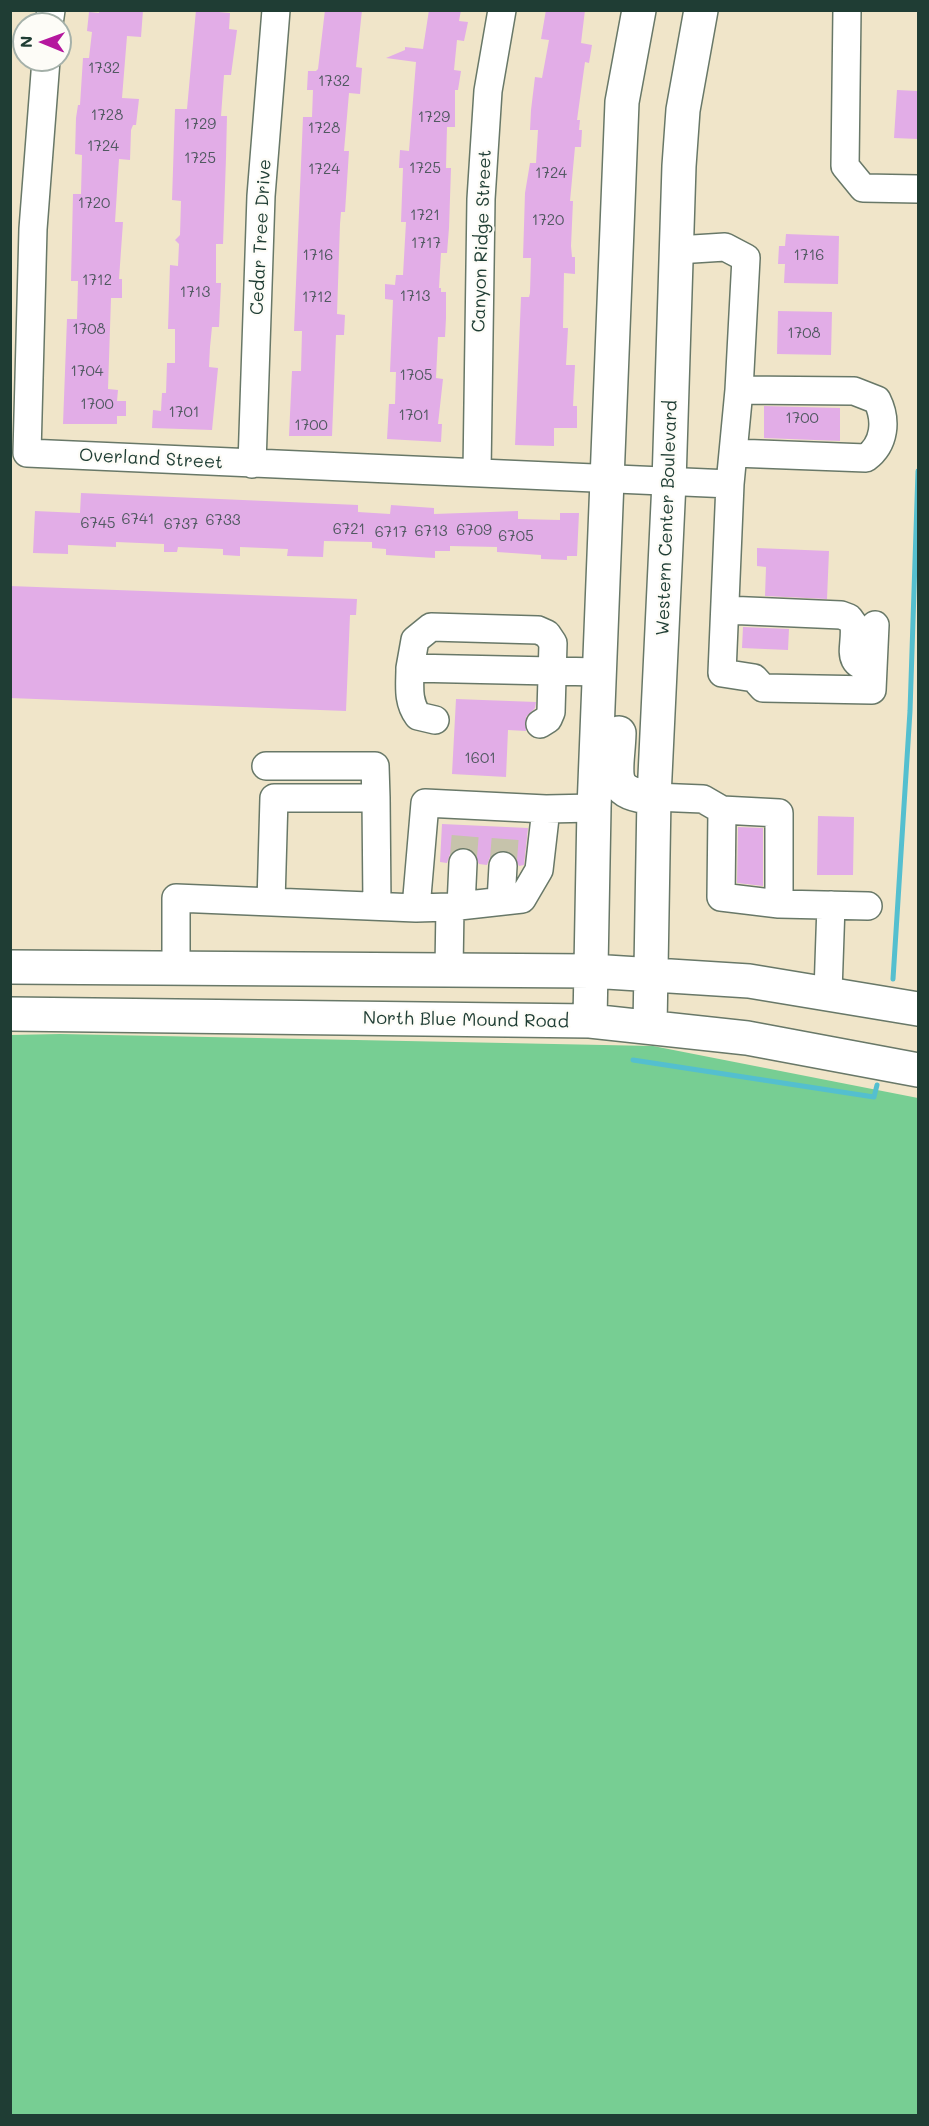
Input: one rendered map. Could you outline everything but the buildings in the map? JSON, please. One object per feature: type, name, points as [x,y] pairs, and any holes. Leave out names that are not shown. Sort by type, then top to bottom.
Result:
[{"type":"main road","points":[[590,1021],[594,808],[622,102],[639,10]]},
{"type":"main road","name":"Western Center Boulevard","points":[[650,1026],[654,797],[683,110],[701,10]]},
{"type":"main road","points":[[599,672],[616,706],[620,726],[617,769],[621,787],[625,792],[635,796],[654,797]]},
{"type":"main road","points":[[10,967],[591,971],[748,981],[828,992],[918,1009]]},
{"type":"main road","name":"North Blue Mound Road","points":[[10,1014],[590,1021],[747,1038],[918,1070]]},
{"type":"street","name":"Cedar Tree Drive","points":[[252,464],[261,196],[276,10]]},
{"type":"street","name":"Canyon Ridge Street","points":[[477,472],[481,199],[488,92],[502,10]]},
{"type":"street","points":[[847,10],[845,166],[863,188],[918,189]]},
{"type":"street","name":"Overland Street","points":[[45,72],[33,229],[27,453],[730,484]]},
{"type":"street","points":[[677,250],[726,247],[746,258],[739,390],[730,484],[722,673],[754,678],[763,688],[872,690],[875,625]]},
{"type":"street","points":[[734,453],[866,458],[875,451],[884,423],[877,400],[854,391],[739,390]]},
{"type":"street","points":[[725,610],[841,615],[854,625],[855,662],[861,667],[873,669]]},
{"type":"street","points":[[435,720],[417,716],[410,701],[410,668],[415,640],[431,627],[538,630],[547,634],[553,643],[551,712],[548,719],[540,724]]},
{"type":"street","points":[[410,668],[599,672]]},
{"type":"street","points":[[266,765],[375,766],[377,906]]},
{"type":"street","points":[[654,797],[703,799],[722,810],[779,813],[779,904]]},
{"type":"street","points":[[271,902],[274,798],[376,798]]},
{"type":"street","points":[[416,908],[425,803],[467,815],[507,817],[546,809],[594,808]]},
{"type":"street","points":[[176,968],[176,898],[416,908],[456,907],[522,898],[539,870],[546,809]]},
{"type":"street","points":[[722,810],[722,897],[779,904],[868,906]]},
{"type":"street","points":[[449,969],[463,863]]},
{"type":"street","points":[[501,901],[503,866]]},
{"type":"street","points":[[828,992],[831,905]]},
{"type":"green space","points":[[60,1034],[653,1046],[918,1098],[918,2115],[11,2115],[10,1035]]},
{"type":"waterway","points":[[893,979],[910,711],[918,471]]},
{"type":"waterway","points":[[633,1060],[874,1097],[877,1085]]},
{"type":"tunnel","points":[[463,863],[466,825]]},
{"type":"tunnel","points":[[503,866],[506,827]]}]
